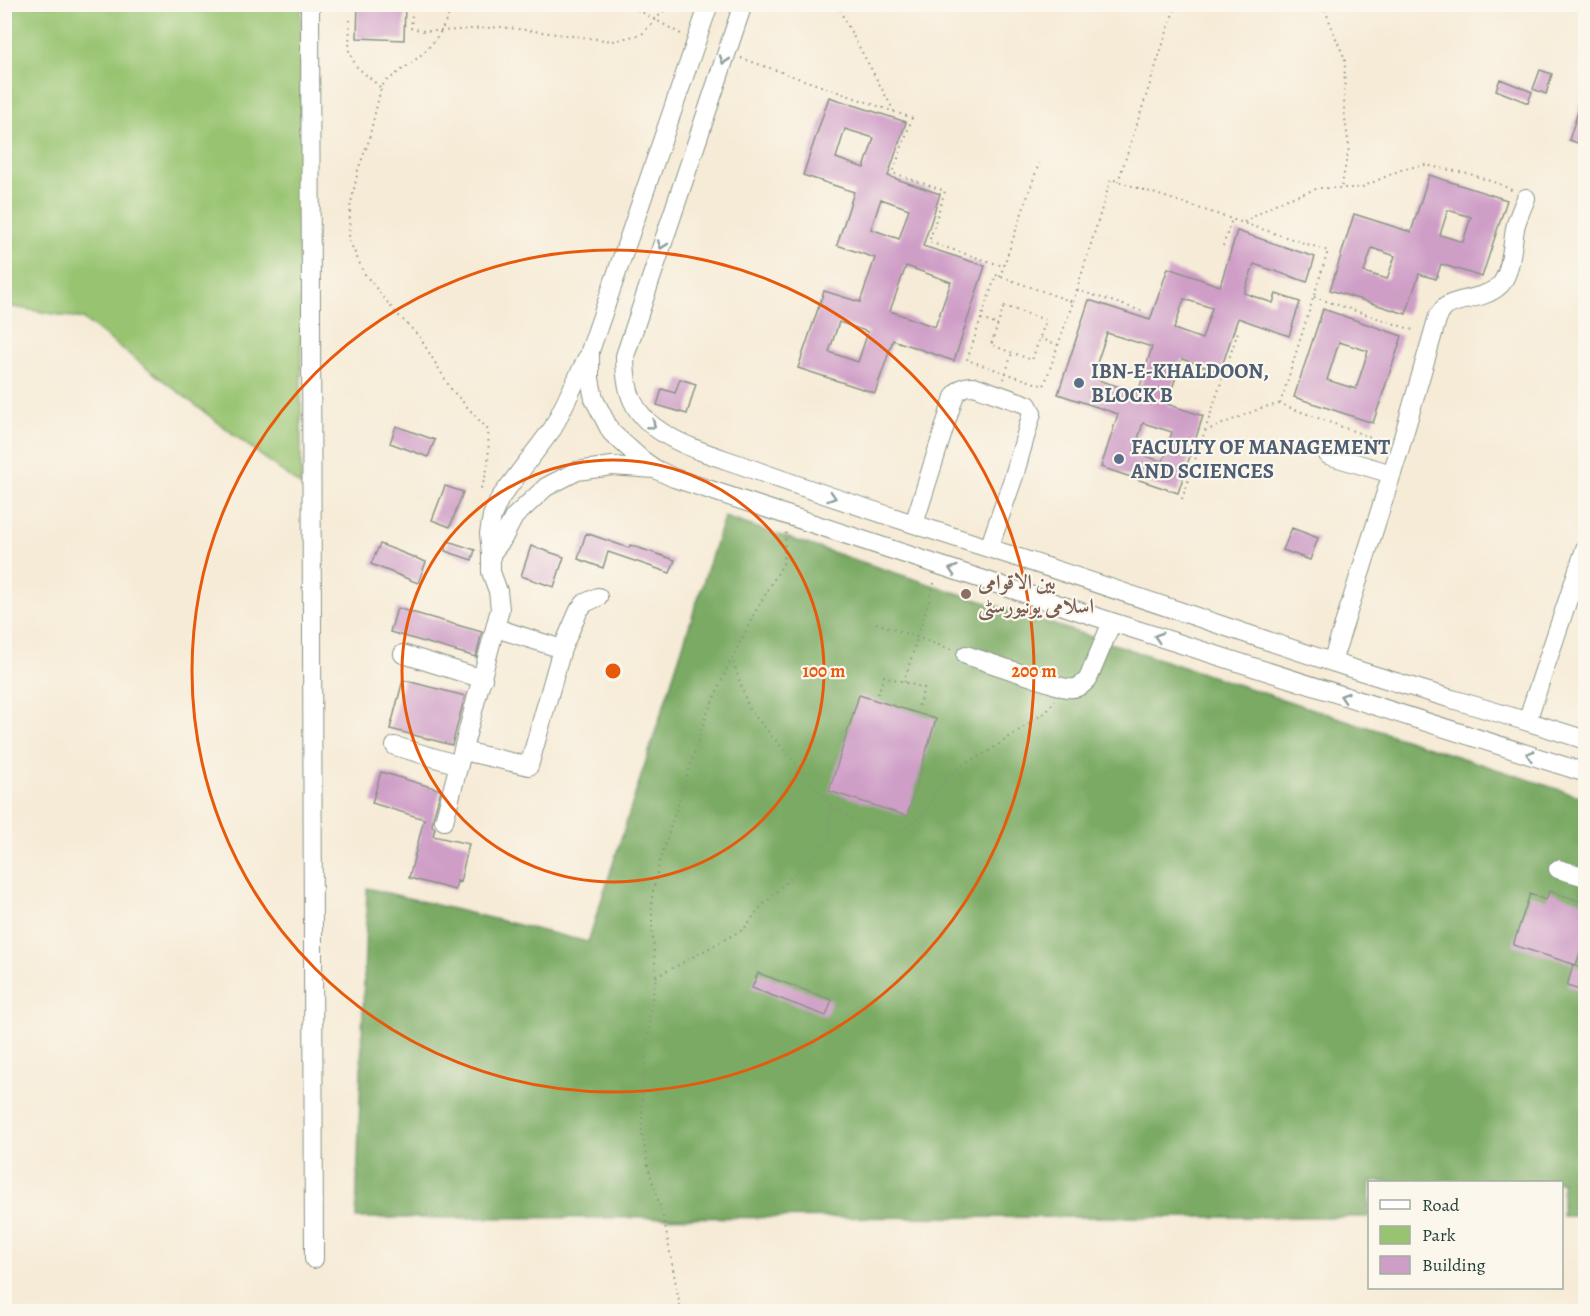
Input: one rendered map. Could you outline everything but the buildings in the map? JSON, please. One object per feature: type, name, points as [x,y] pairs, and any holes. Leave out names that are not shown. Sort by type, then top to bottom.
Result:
[{"type":"street","points":[[310,4],[314,1259]]},
{"type":"street","points":[[444,821],[500,609],[498,591],[491,572],[489,534],[492,516],[500,498],[553,428],[590,351],[710,4]]},
{"type":"street","points":[[743,4],[625,357],[628,390],[639,414],[662,433],[690,446],[799,486],[1217,622],[1332,662],[1586,740]]},
{"type":"street","points":[[1332,662],[1400,448],[1438,316],[1451,304],[1479,297],[1498,287],[1504,280],[1517,222],[1526,198]]},
{"type":"street","points":[[590,351],[590,379],[594,399],[610,432],[641,459],[674,478],[1112,622],[1586,773]]},
{"type":"street","points":[[914,524],[957,391],[966,386],[974,386],[1028,405],[1032,417],[989,548]]},
{"type":"street","points":[[1328,455],[1392,474]]},
{"type":"street","points":[[491,554],[502,540],[514,517],[546,487],[566,476],[577,471],[612,466],[655,469]]},
{"type":"street","points":[[789,517],[799,486]]},
{"type":"street","points":[[1527,721],[1586,546]]},
{"type":"street","points":[[395,746],[461,758],[529,766],[562,649],[579,610],[585,603],[598,597]]},
{"type":"street","points":[[966,655],[1071,689],[1082,686],[1088,679],[1112,622]]},
{"type":"street","points":[[1208,652],[1217,622]]},
{"type":"street","points":[[496,628],[562,649]]},
{"type":"street","points":[[403,654],[483,679]]},
{"type":"street","points":[[1557,764],[1568,734]]},
{"type":"street","points":[[1558,868],[1584,871]]},
{"type":"path","points":[[415,4],[411,28],[424,31],[501,27],[613,41],[642,34],[670,4]]},
{"type":"path","points":[[452,4],[442,31],[429,49],[385,82],[381,88],[368,143],[356,179],[350,208],[348,240],[364,273],[396,313],[419,336],[451,389],[488,430],[489,456],[484,483],[479,492]]},
{"type":"path","points":[[627,4],[697,42]]},
{"type":"path","points":[[838,4],[894,112]]},
{"type":"path","points":[[1118,182],[1176,4]]},
{"type":"path","points":[[1323,4],[1345,58],[1344,111],[1349,147],[1341,189]]},
{"type":"path","points":[[350,20],[349,52],[356,66],[381,88]]},
{"type":"path","points":[[726,54],[914,118],[893,173],[945,191],[929,242],[1003,266]]},
{"type":"path","points":[[1000,277],[1039,163]]},
{"type":"path","points":[[1243,222],[1279,202],[1319,188],[1360,188],[1403,169],[1425,165],[1470,174],[1502,185],[1526,198]]},
{"type":"path","points":[[1073,302],[996,275],[967,360],[1044,387],[1058,345],[1073,302],[1077,290],[1111,179],[1328,251],[1280,404]]},
{"type":"path","points":[[1223,246],[1232,219]]},
{"type":"path","points":[[1077,290],[1142,311]]},
{"type":"path","points":[[1314,297],[1432,336]]},
{"type":"path","points":[[1004,306],[1046,320],[1032,360],[991,345],[998,325],[1004,306]]},
{"type":"path","points":[[981,319],[998,325]]},
{"type":"path","points":[[1182,499],[1239,329]]},
{"type":"path","points":[[1040,338],[1058,345]]},
{"type":"path","points":[[998,394],[1012,353]]},
{"type":"path","points":[[1204,431],[1264,407],[1280,404],[1400,448]]},
{"type":"path","points":[[681,1311],[664,1220],[648,1166],[642,1134],[642,1101],[650,1012],[656,977],[652,895],[660,860],[706,716],[754,614],[783,564],[784,537],[789,517]]},
{"type":"path","points":[[904,682],[939,566]]},
{"type":"path","points":[[876,623],[966,655]]},
{"type":"path","points":[[733,659],[749,709],[830,804],[862,825],[889,832],[904,830],[922,814],[950,773],[959,766],[989,751],[1047,711],[1062,687]]},
{"type":"path","points":[[878,694],[884,676],[924,688],[918,707]]},
{"type":"path","points":[[656,977],[744,929],[759,909],[829,840],[830,804]]},
{"type":"green space","points":[[9,5],[301,5],[301,486],[83,319],[8,306]]},
{"type":"green space","points":[[724,517],[1585,798],[1585,1216],[1563,1216],[1563,1181],[1368,1181],[1368,1217],[356,1218],[367,888],[588,942]]},
{"type":"place","name":"IBN-E-KHALDOON, BLOCK B","points":[[1079,383]]},
{"type":"place","name":"FACULTY OF MANAGEMENT AND SCIENCES","points":[[1119,459]]},
{"type":"place","name":"بین الاقوامی اسلامی یونیورسٹی","points":[[966,594]]}]
